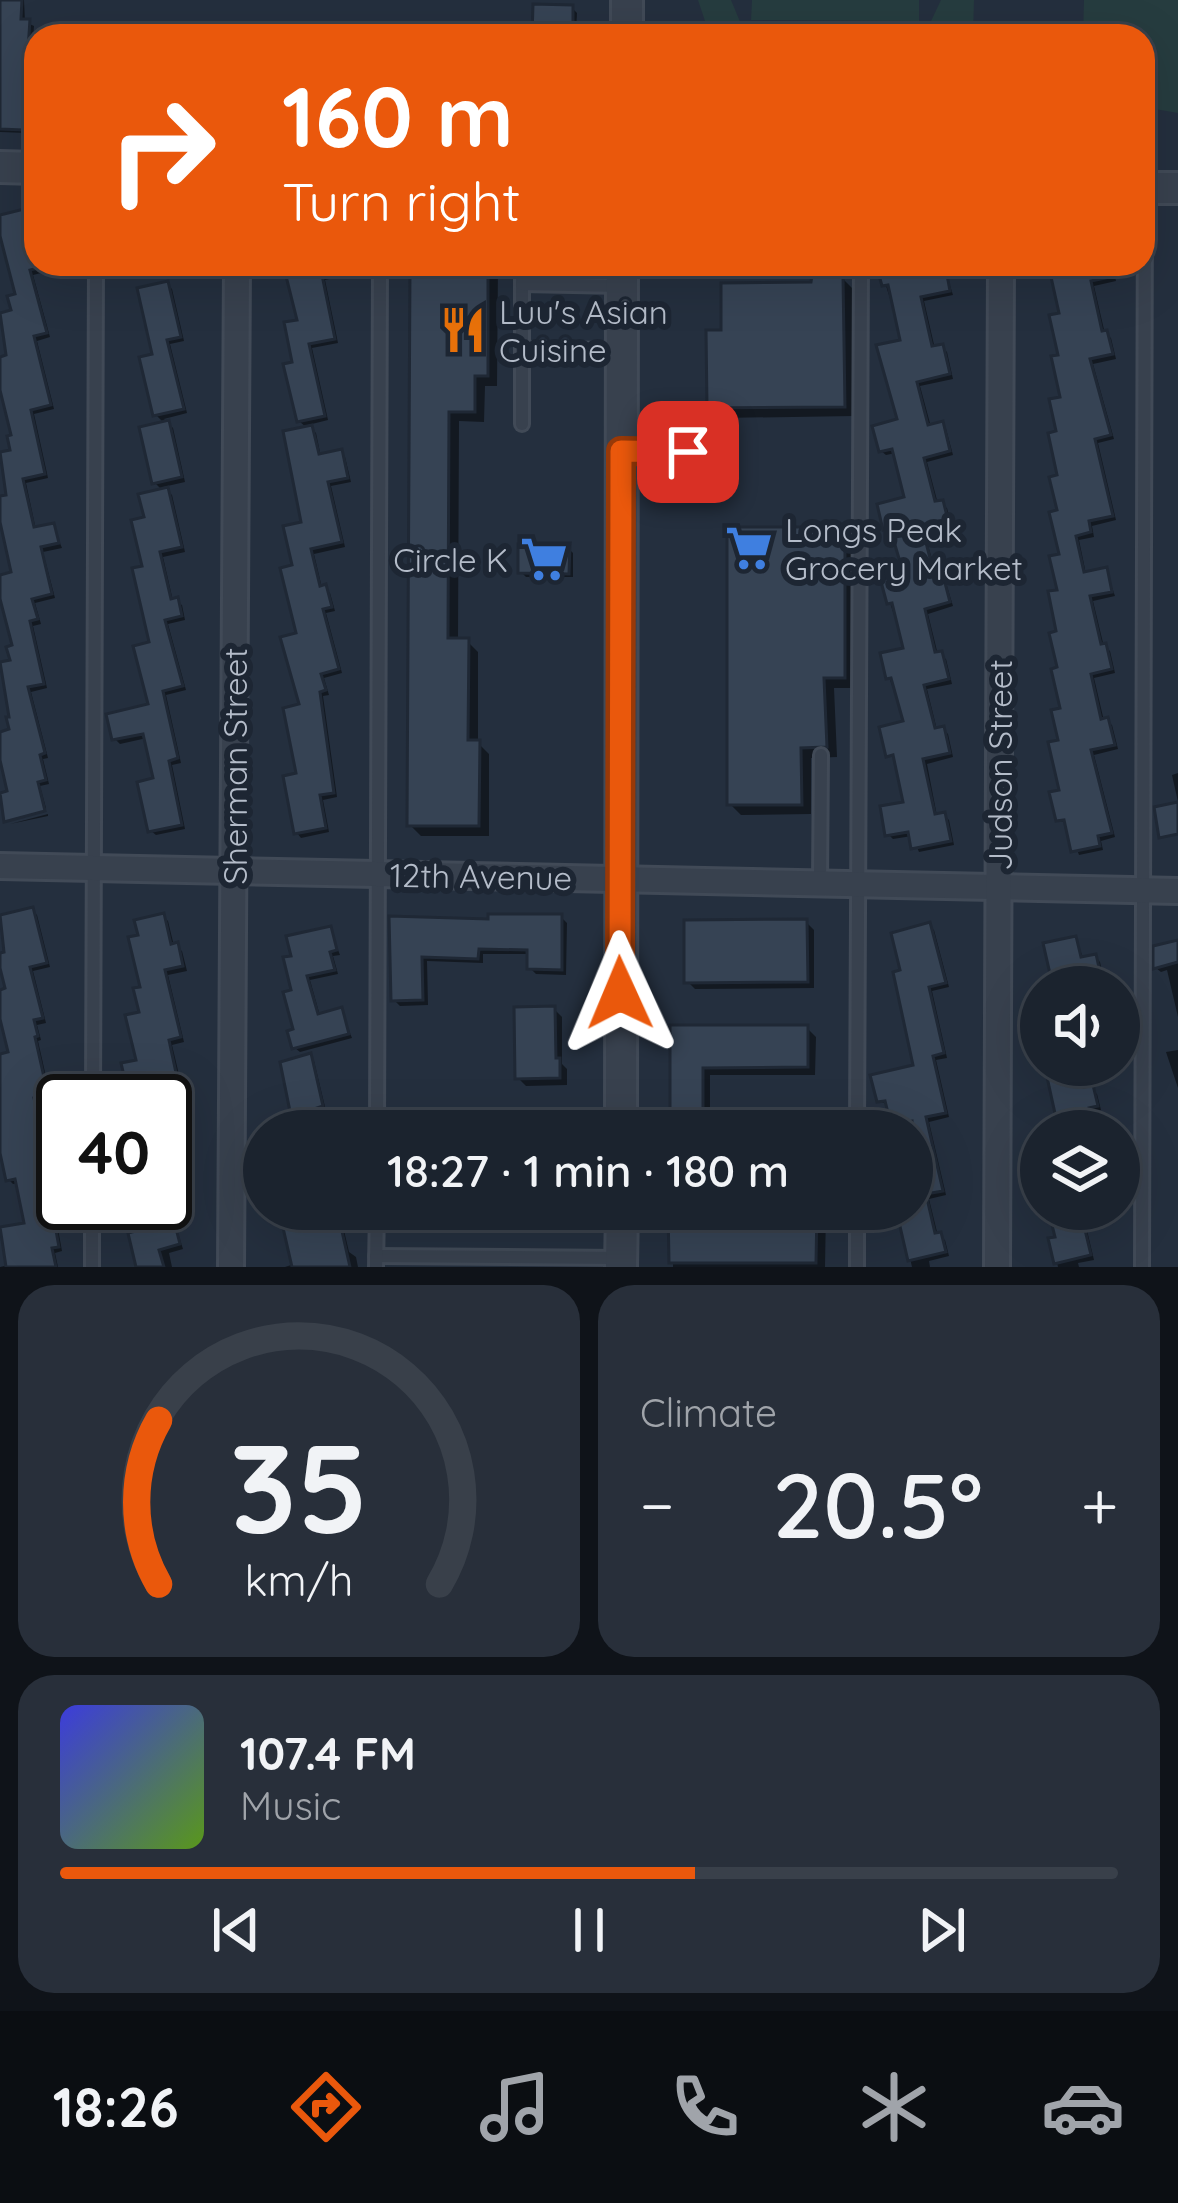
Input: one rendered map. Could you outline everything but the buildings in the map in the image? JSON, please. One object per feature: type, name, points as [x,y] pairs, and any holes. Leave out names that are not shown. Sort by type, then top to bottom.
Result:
[{"type":"street","name":"Sherman Street","points":[[231,1267],[237,276]]},
{"type":"street","points":[[621,1110],[622,276]]},
{"type":"street","name":"Judson Street","points":[[997,1267],[1001,276]]},
{"type":"street","name":"12th Avenue","points":[[0,866],[1178,890]]},
{"type":"street","points":[[621,1262],[622,1230]]},
{"type":"lane","points":[[92,1074],[96,276]]},
{"type":"lane","points":[[377,1110],[380,276]]},
{"type":"lane","points":[[522,276],[522,424]]},
{"type":"lane","points":[[522,284],[611,276]]},
{"type":"lane","points":[[857,1110],[861,276]]},
{"type":"lane","points":[[1142,1267],[1144,276]]},
{"type":"lane","points":[[522,349],[622,350]]},
{"type":"lane","points":[[621,451],[688,452]]},
{"type":"lane","points":[[820,883],[821,754]]},
{"type":"lane","points":[[92,1230],[92,1267]]},
{"type":"lane","points":[[376,1230],[376,1262],[621,1262]]},
{"type":"lane","points":[[857,1230],[857,1267]]},
{"type":"green space","points":[[698,0],[731,0],[741,24],[706,24]]},
{"type":"green space","points":[[752,0],[919,0],[919,21],[751,20]]},
{"type":"green space","points":[[941,0],[974,0],[973,24],[930,24]]},
{"type":"green space","points":[[1084,0],[1178,0],[1178,113],[1155,109],[1155,24],[1083,24]]},
{"type":"place","name":"Luu's Asian Cuisine","points":[[463,330]]},
{"type":"place","name":"Longs Peak Grocery Market","points":[[749,548]]},
{"type":"place","name":"Circle K","points":[[544,559]]},
{"type":"route","points":[[620,993],[621,451],[688,452]]}]
